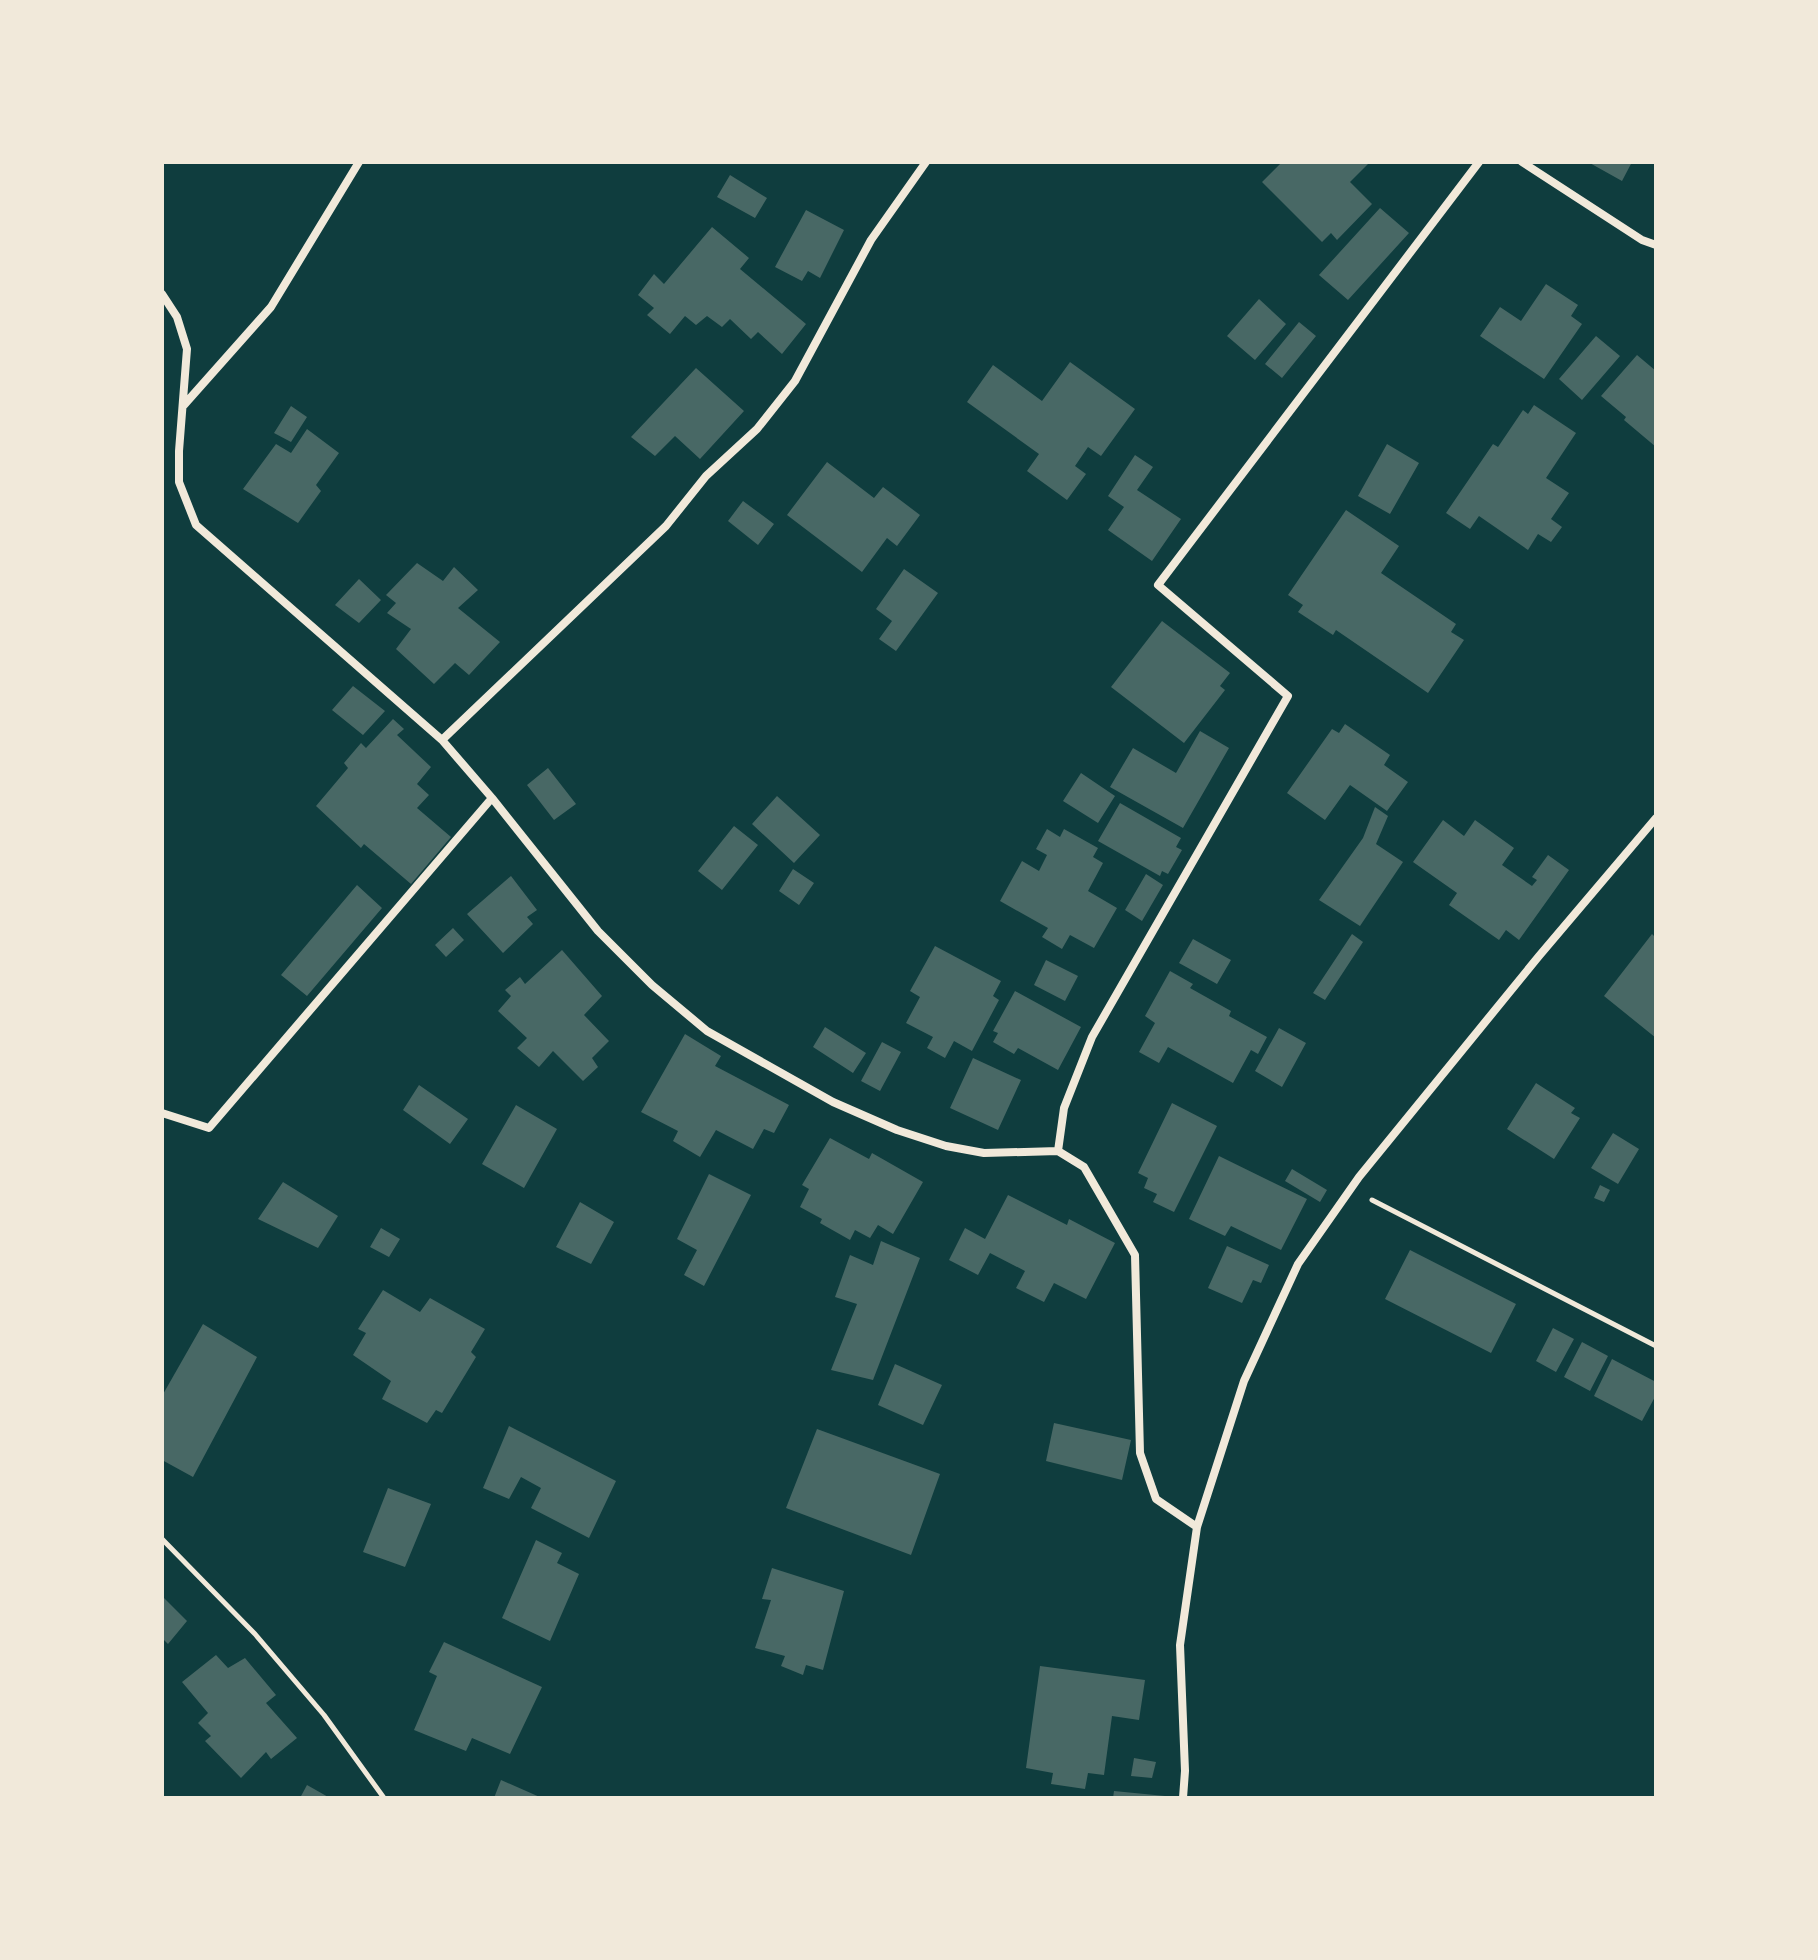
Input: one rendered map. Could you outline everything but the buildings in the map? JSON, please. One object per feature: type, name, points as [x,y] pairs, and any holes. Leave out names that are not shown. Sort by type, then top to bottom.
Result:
[{"type":"street","points":[[183,405],[271,307],[359,162]]},
{"type":"street","points":[[442,740],[666,526],[706,476],[757,429],[795,381],[871,240],[926,162]]},
{"type":"street","points":[[1058,1151],[1064,1108],[1092,1037],[1288,696],[1158,585],[1479,162]]},
{"type":"street","points":[[1522,162],[1642,240],[1656,245]]},
{"type":"street","points":[[162,294],[177,317],[187,349],[179,482],[196,525],[442,740],[598,931],[652,985],[707,1031],[833,1102],[897,1130],[946,1146],[984,1153],[1058,1151],[1084,1167],[1135,1255],[1140,1453],[1156,1499],[1197,1527]]},
{"type":"street","points":[[162,1113],[209,1128],[492,798]]},
{"type":"street","points":[[1183,1798],[1185,1771],[1180,1645],[1197,1527],[1244,1381],[1298,1264],[1351,1189],[1539,956],[1656,818]]},
{"type":"path","points":[[1351,1189],[1656,1346]]},
{"type":"path","points":[[162,1539],[255,1634],[324,1715],[384,1798]]}]
